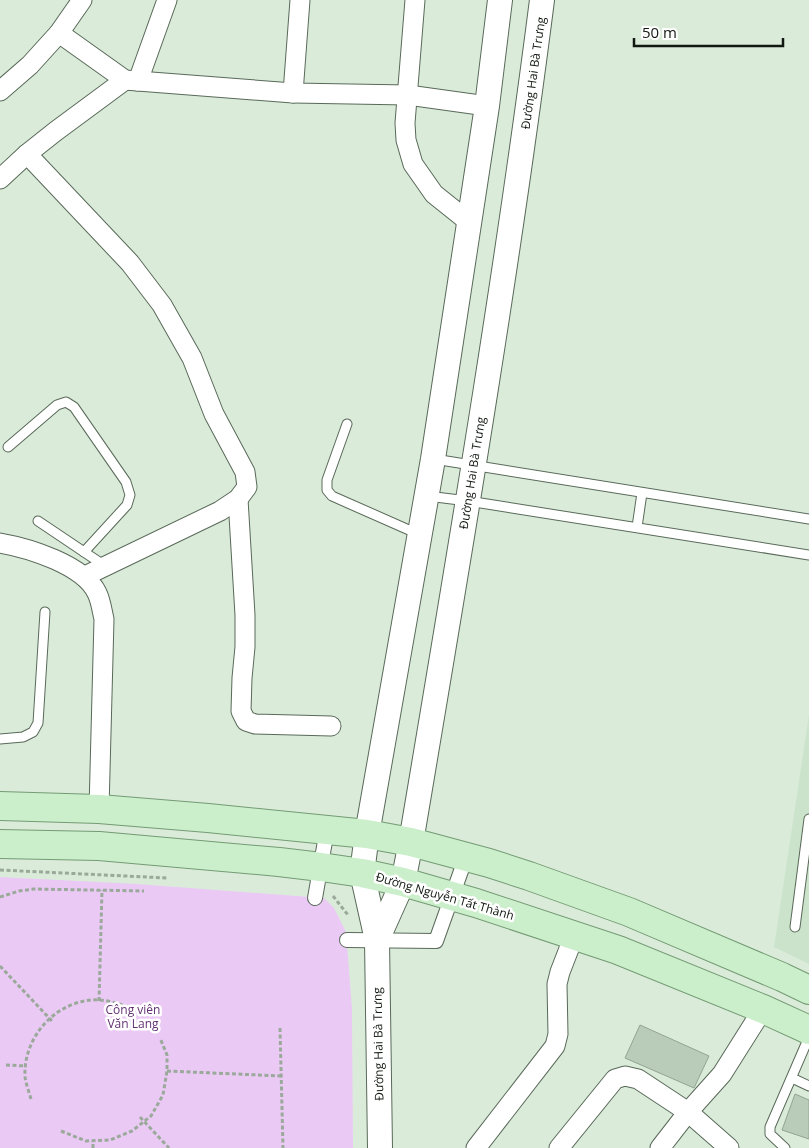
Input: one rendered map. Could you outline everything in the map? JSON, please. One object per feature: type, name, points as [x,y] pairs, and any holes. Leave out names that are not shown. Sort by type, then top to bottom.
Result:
[{"type":"main road","points":[[0,806],[99,809],[367,834],[411,842],[529,876],[629,912],[809,990]]},
{"type":"main road","name":"Đường Nguyễn Tất Thành","points":[[0,844],[99,846],[279,862],[362,873],[403,882],[476,903],[618,950],[763,1009],[809,1030]]},
{"type":"street","points":[[0,91],[60,33],[82,0]]},
{"type":"street","points":[[0,179],[56,131],[131,80],[167,0]]},
{"type":"street","points":[[293,93],[300,0]]},
{"type":"street","points":[[415,0],[405,123],[406,140],[413,164],[434,194],[469,222]]},
{"type":"street","name":"Đường Hai Bà Trưng","points":[[380,1148],[377,940],[362,873],[367,834],[433,459],[487,106],[500,0]]},
{"type":"street","name":"Đường Hai Bà Trưng","points":[[377,940],[403,882],[411,842],[474,466],[528,112],[542,0]]},
{"type":"street","points":[[60,33],[131,80],[293,93],[408,95],[487,106]]},
{"type":"street","points":[[27,154],[130,264],[162,305],[192,358],[214,414],[245,472],[247,487],[238,499],[220,511],[85,576]]},
{"type":"street","points":[[238,499],[245,615],[241,711],[246,721],[255,724],[331,726]]},
{"type":"street","points":[[0,543],[45,554],[85,576],[97,593],[104,619],[99,809]]},
{"type":"street","points":[[315,898],[327,830]]},
{"type":"street","points":[[347,940],[436,941],[466,857]]},
{"type":"street","points":[[476,1148],[555,1046],[558,1034],[557,984],[574,936]]},
{"type":"street","points":[[660,1148],[688,1112],[722,1074],[763,1009]]},
{"type":"street","points":[[559,1148],[616,1079],[625,1076],[638,1079],[688,1112],[729,1148]]},
{"type":"lane","points":[[8,447],[57,405],[66,402],[74,407],[126,482],[130,495],[127,505],[84,552]]},
{"type":"lane","points":[[347,424],[327,480],[327,490],[332,496],[420,535]]},
{"type":"lane","points":[[433,459],[809,519]]},
{"type":"lane","points":[[637,527],[642,492]]},
{"type":"lane","points":[[427,496],[809,555]]},
{"type":"lane","points":[[38,521],[105,566]]},
{"type":"lane","points":[[0,739],[23,737],[33,732],[38,723],[45,612]]},
{"type":"lane","points":[[795,927],[809,819]]},
{"type":"lane","points":[[785,1148],[770,1134],[770,1127],[809,1037]]},
{"type":"lane","points":[[792,1078],[809,1086]]},
{"type":"path","points":[[0,870],[168,878]]},
{"type":"path","points":[[0,896],[34,889],[144,891]]},
{"type":"path","points":[[99,1001],[102,890]]},
{"type":"path","points":[[0,966],[51,1019]]},
{"type":"path","points":[[31,1099],[25,1077],[27,1055],[36,1034],[51,1019],[70,1005],[92,1000],[115,1002],[133,1009]]},
{"type":"path","points":[[280,1028],[284,1148]]},
{"type":"path","points":[[61,1131],[86,1141],[110,1140],[132,1131],[151,1116],[163,1094],[167,1071],[167,1055],[160,1038]]},
{"type":"path","points":[[6,1065],[26,1066]]},
{"type":"path","points":[[167,1071],[282,1076]]},
{"type":"path","points":[[140,1117],[170,1148]]},
{"type":"path","points":[[93,1148],[94,1141]]},
{"type":"shaded area","points":[[809,715],[809,964],[774,947]]},
{"type":"green space","name":"Công viên Văn Lang","points":[[0,877],[137,884],[324,898],[334,908],[346,932],[352,1008],[353,1148],[0,1148]]},
{"type":"building","points":[[640,1025],[709,1056],[694,1088],[625,1058]]},
{"type":"building","points":[[795,1094],[809,1100],[809,1139],[782,1130]]}]
